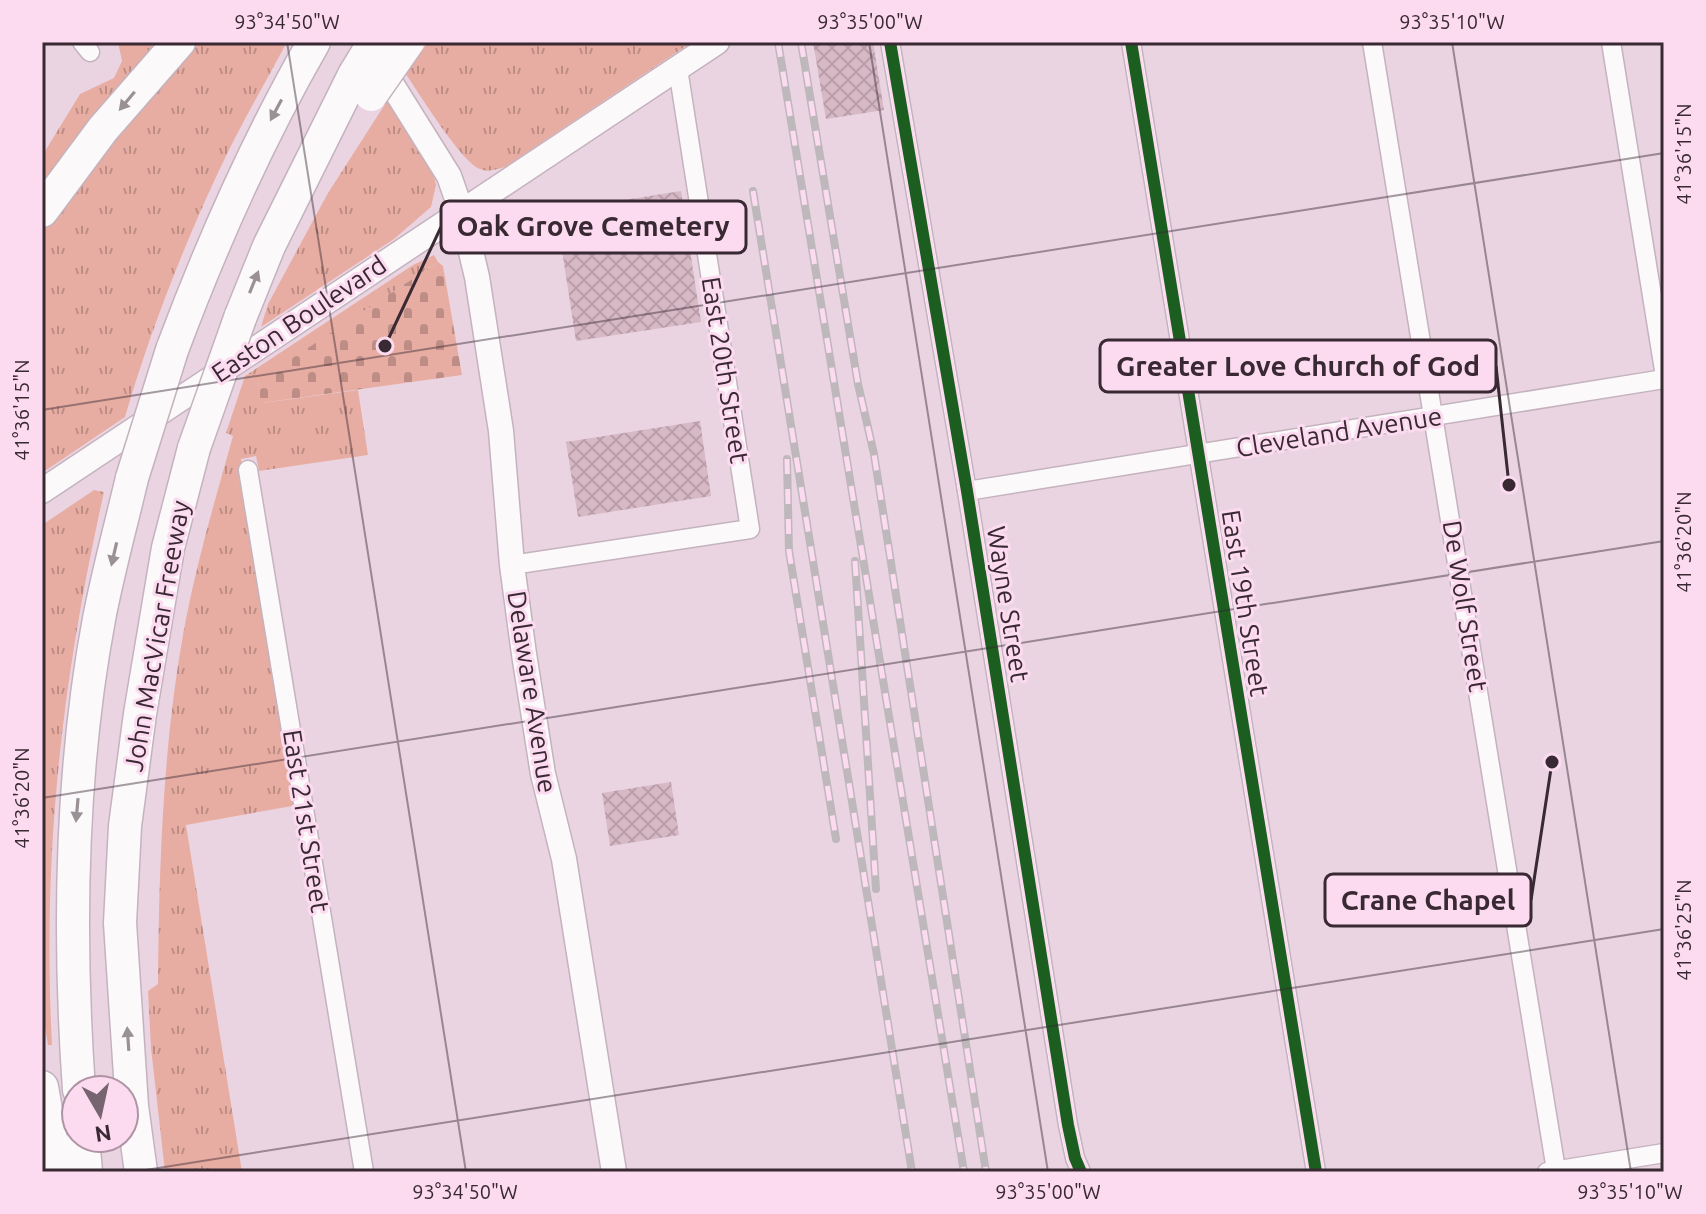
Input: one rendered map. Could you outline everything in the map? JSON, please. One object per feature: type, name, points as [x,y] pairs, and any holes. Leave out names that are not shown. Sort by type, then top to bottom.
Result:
[{"type":"highway","points":[[42,211],[103,129],[179,42]]},
{"type":"highway","name":"John MacVicar Freeway","points":[[78,1074],[74,1010],[73,848],[85,711],[99,618],[132,478],[172,350],[238,187],[276,108],[314,42]]},
{"type":"highway","points":[[362,85],[374,42]]},
{"type":"highway","points":[[362,85],[408,42]]},
{"type":"highway","name":"John MacVicar Freeway","points":[[141,1172],[132,1106],[120,923],[125,826],[168,548],[194,448],[269,246],[362,85]]},
{"type":"highway","points":[[42,1087],[57,1172]]},
{"type":"main road","points":[[364,42],[449,176],[461,210]]},
{"type":"main road","name":"Easton Boulevard","points":[[42,491],[717,42]]},
{"type":"main road","name":"Delaware Avenue","points":[[461,210],[477,277],[499,417],[512,565],[543,774],[564,859],[614,1172]]},
{"type":"street","name":"Wayne Street","points":[[890,42],[967,491],[1068,1125],[1081,1172]]},
{"type":"street","name":"East 19th Street","points":[[1131,42],[1316,1172]]},
{"type":"street","name":"De Wolf Street","points":[[1372,42],[1435,416],[1551,1171]]},
{"type":"street","points":[[1611,42],[1664,370]]},
{"type":"street","name":"East 20th Street","points":[[512,565],[750,529],[678,69]]},
{"type":"street","name":"Cleveland Avenue","points":[[967,491],[1664,379]]},
{"type":"street","name":"East 21st Street","points":[[248,470],[364,1172]]},
{"type":"street","points":[[1551,1171],[1624,1166],[1664,1153]]},
{"type":"green space","points":[[118,42],[162,42],[42,190],[42,156],[80,94],[114,78],[122,61]]},
{"type":"green space","points":[[193,42],[287,42],[216,177],[190,236],[155,326],[125,417],[42,473],[42,229],[59,203]]},
{"type":"green space","points":[[428,42],[692,42],[505,167],[486,171],[462,154],[405,73]]},
{"type":"green space","points":[[389,98],[432,168],[436,185],[431,207],[394,239],[261,327],[268,304],[328,193]]},
{"type":"green space","points":[[434,255],[438,262],[258,382],[262,403],[358,390],[368,455],[259,471],[256,456],[241,459],[298,805],[186,825],[242,1172],[165,1172],[148,991],[158,984],[167,755],[178,664],[191,596],[233,436],[226,433],[245,376],[413,265]]},
{"type":"green space","points":[[438,262],[443,266],[462,375],[261,403],[258,381]]},
{"type":"green space","points":[[94,490],[104,492],[77,631],[58,767],[50,904],[52,1045],[48,1045],[42,1009],[42,525]]},
{"type":"building","points":[[813,42],[873,42],[884,110],[826,119]]},
{"type":"building","points":[[681,191],[701,322],[576,341],[556,211]]},
{"type":"building","points":[[700,421],[711,496],[578,517],[566,442]]},
{"type":"building","points":[[671,782],[679,835],[610,846],[602,793]]},
{"type":"railway","points":[[778,42],[964,1172]]},
{"type":"railway","points":[[801,42],[858,384],[874,454],[986,1172]]},
{"type":"railway","points":[[753,191],[912,1172]]},
{"type":"railway","points":[[787,459],[789,551],[836,839]]},
{"type":"railway","points":[[855,561],[876,889]]},
{"type":"cycle path","points":[[890,42],[967,491],[1068,1125],[1081,1172]]},
{"type":"cycle path","points":[[1131,42],[1316,1172]]},
{"type":"place","name":"Oak Grove Cemetery","points":[[385,346]]},
{"type":"place","name":"Greater Love Church of God","points":[[1509,485]]},
{"type":"place","name":"Crane Chapel","points":[[1552,762]]}]
